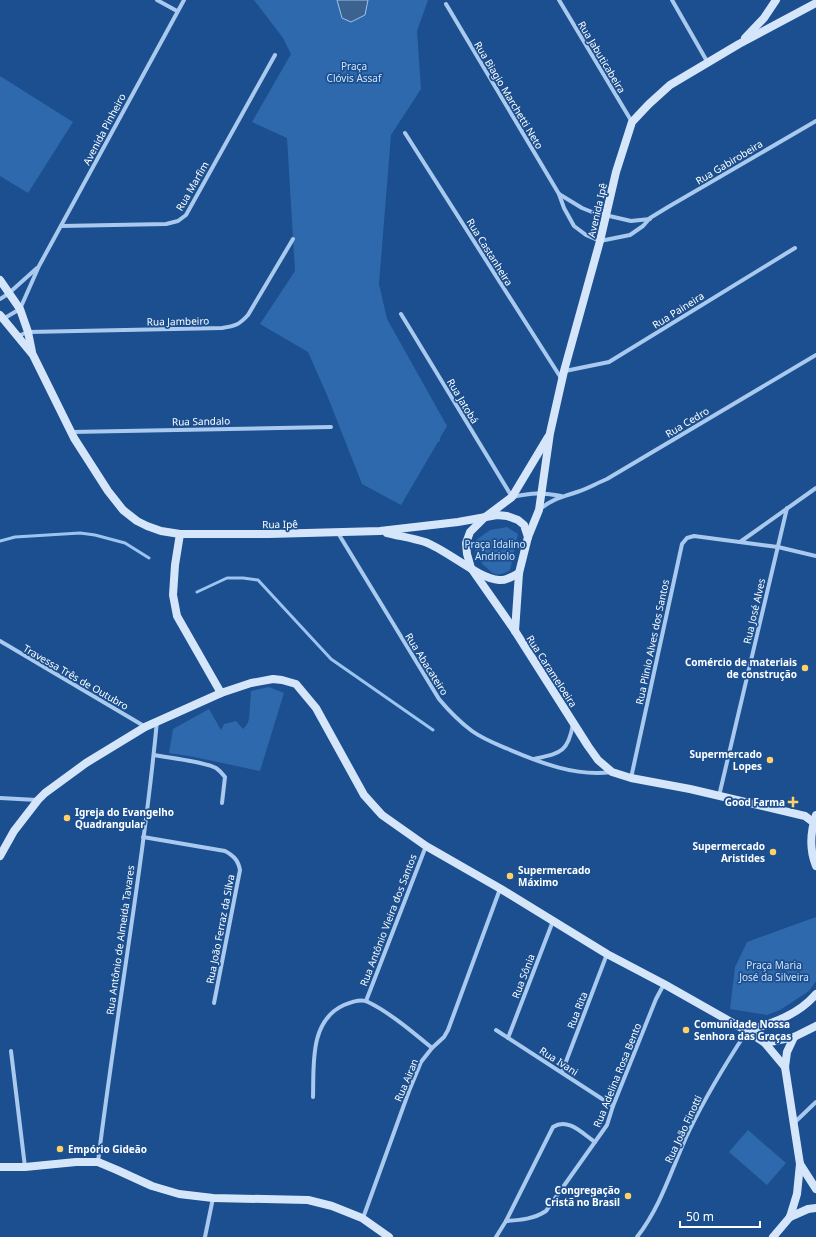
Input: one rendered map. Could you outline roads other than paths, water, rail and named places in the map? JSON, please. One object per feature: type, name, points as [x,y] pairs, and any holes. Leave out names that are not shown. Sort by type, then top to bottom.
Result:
[{"type":"street","points":[[157,0],[178,11]]},
{"type":"street","name":"Avenida Pinheiro","points":[[20,309],[39,266],[184,0]]},
{"type":"street","name":"Rua Jabuticabeira","points":[[559,0],[632,122]]},
{"type":"street","points":[[672,0],[708,62]]},
{"type":"street","name":"Avenida Ipê","points":[[739,44],[764,18],[776,0]]},
{"type":"street","points":[[804,0],[816,3]]},
{"type":"street","name":"Avenida Ipê","points":[[528,537],[539,510],[550,433],[564,371],[600,241],[605,215],[618,166],[632,122],[648,104],[670,85],[739,44],[816,3]]},
{"type":"street","name":"Rua Biagio Marchetti Neto","points":[[446,4],[558,194],[574,226],[586,235],[600,241]]},
{"type":"street","name":"Rua Marfim","points":[[61,226],[166,224],[178,221],[186,215],[275,55]]},
{"type":"street","name":"Rua Gabirobeira","points":[[600,241],[630,234],[643,226],[650,218],[816,120]]},
{"type":"street","name":"Rua Castanheira","points":[[405,133],[562,380]]},
{"type":"street","name":"Rua Biagio Marchetti Neto","points":[[558,194],[582,208],[605,215]]},
{"type":"street","name":"Rua Gabirobeira","points":[[605,215],[631,221],[650,218]]},
{"type":"street","name":"Rua Jambeiro","points":[[18,336],[28,332],[222,328],[233,326],[241,323],[248,315],[292,239]]},
{"type":"street","name":"Rua Paineira","points":[[564,371],[609,362],[795,248]]},
{"type":"street","name":"Avenida Pinheiro","points":[[0,299],[8,294],[39,266]]},
{"type":"street","points":[[0,280],[8,294],[20,309],[28,332],[33,355]]},
{"type":"street","points":[[20,309],[1,318],[33,355]]},
{"type":"street","name":"Rua Jatobá","points":[[401,314],[512,497]]},
{"type":"street","name":"Rua Cedro","points":[[539,510],[548,502],[562,496],[578,492],[607,479],[816,354]]},
{"type":"street","name":"Rua Ipê","points":[[33,355],[71,432],[104,485],[123,510],[137,521],[147,526],[161,531],[180,534],[269,534],[380,531],[484,518]]},
{"type":"street","name":"Rua Sandalo","points":[[71,432],[331,427]]},
{"type":"street","name":"Avenida Ipê","points":[[484,518],[512,497],[550,433]]},
{"type":"street","points":[[740,542],[816,488]]},
{"type":"street","name":"Rua Cedro","points":[[512,497],[528,493],[542,492],[562,496]]},
{"type":"street","name":"Rua José Alves","points":[[719,796],[786,508]]},
{"type":"street","points":[[497,515],[507,516],[518,520],[524,525],[528,537],[519,573],[512,577],[500,580],[488,577],[471,568],[466,544],[470,532],[484,518],[497,515]]},
{"type":"street","name":"Rua Ipê","points":[[380,531],[425,542],[471,568]]},
{"type":"street","name":"Rua Abacateiro","points":[[337,532],[439,699],[454,716],[473,732],[498,745],[533,759],[569,770],[602,773],[612,772]]},
{"type":"street","points":[[180,534],[175,565],[173,595],[177,616],[221,694]]},
{"type":"street","name":"Rua Plinio Alves dos Santos","points":[[631,778],[682,544],[687,538],[694,536],[778,547],[816,556]]},
{"type":"street","name":"Rua Carameloeira","points":[[471,568],[515,631],[594,755],[612,772]]},
{"type":"street","name":"Rua Carameloeira","points":[[515,631],[519,573]]},
{"type":"street","name":"Travessa Três de Outubro","points":[[0,641],[145,727]]},
{"type":"street","points":[[0,856],[14,831],[38,800],[45,793],[86,763],[157,720],[251,683],[272,679],[282,680],[296,684],[316,708],[364,795],[382,815],[426,846],[553,920],[607,954],[747,1031],[765,1043],[785,1067]]},
{"type":"street","name":"Rua Antônio de Almeida Tavares","points":[[98,1162],[110,1065],[129,945],[154,755],[157,720]]},
{"type":"street","name":"Rua Carameloeira","points":[[533,759],[557,754],[564,749],[570,738],[573,722]]},
{"type":"street","points":[[154,755],[196,762],[214,767],[220,771],[225,776],[222,803]]},
{"type":"street","points":[[612,772],[631,778],[805,816],[815,821],[810,841],[812,856],[816,866]]},
{"type":"street","points":[[0,798],[38,800]]},
{"type":"street","name":"Rua João Ferraz da Silva","points":[[143,837],[224,851],[232,856],[239,864],[240,870],[214,1004]]},
{"type":"street","name":"Rua Antônio Vieira dos Santos","points":[[366,1001],[426,846]]},
{"type":"street","name":"Rua Airan","points":[[362,1218],[421,1062],[432,1048],[444,1037],[448,1030],[501,889]]},
{"type":"street","name":"Rua Sônia","points":[[508,1038],[553,920]]},
{"type":"street","name":"Rua Rita","points":[[562,1072],[607,954]]},
{"type":"street","name":"Rua Adelina Rosa Bento","points":[[506,1221],[538,1216],[546,1210],[607,1125],[613,1106],[664,984]]},
{"type":"street","points":[[747,1031],[772,1023],[791,1014],[808,1003],[816,994]]},
{"type":"street","points":[[313,1097],[316,1043],[321,1028],[328,1017],[338,1008],[350,1002],[366,1001],[406,1027],[432,1048]]},
{"type":"street","points":[[765,1043],[794,1038],[816,1026]]},
{"type":"street","name":"Rua Ivani","points":[[496,1030],[613,1106]]},
{"type":"street","name":"Rua João Finotti","points":[[637,1237],[658,1206],[686,1137],[704,1102],[747,1031]]},
{"type":"street","points":[[773,1237],[790,1217],[797,1194],[800,1164],[785,1067],[787,1052],[794,1038]]},
{"type":"street","points":[[11,1051],[25,1167]]},
{"type":"street","points":[[793,1123],[816,1102]]},
{"type":"street","points":[[496,1237],[506,1221],[553,1127],[558,1124],[569,1124],[595,1142]]},
{"type":"street","points":[[0,1167],[25,1167],[54,1163],[98,1162],[152,1186],[179,1194],[213,1198],[308,1200],[332,1206],[362,1218],[389,1237]]},
{"type":"street","points":[[800,1164],[816,1189]]},
{"type":"street","points":[[205,1237],[213,1198]]},
{"type":"street","points":[[790,1217],[808,1209],[816,1208]]},
{"type":"waterway","points":[[0,541],[15,537],[80,533],[95,535],[125,543],[149,558]]},
{"type":"waterway","points":[[197,592],[227,578],[258,580],[331,659],[433,730]]},
{"type":"place","name":"Comércio de materiais de construção","points":[[805,668]]},
{"type":"place","name":"Supermercado Lopes","points":[[770,760]]},
{"type":"place","name":"Good Farma","points":[[793,802]]},
{"type":"place","name":"Igreja do Evangelho Quadrangular","points":[[67,818]]},
{"type":"place","name":"Supermercado Aristides","points":[[773,852]]},
{"type":"place","name":"Supermercado Máximo","points":[[510,876]]},
{"type":"place","name":"Comunidade Nossa Senhora das Graças","points":[[686,1030]]},
{"type":"place","name":"Empório Gideão","points":[[60,1149]]},
{"type":"place","name":"Congregação Cristã no Brasil","points":[[628,1196]]},
{"type":"park label","name":"Praça Clóvis Assaf","points":[[354,72]]},
{"type":"park label","name":"Praça Idalino Andriolo","points":[[495,550]]},
{"type":"park label","name":"Praça Maria José da Silveira","points":[[774,970]]}]
